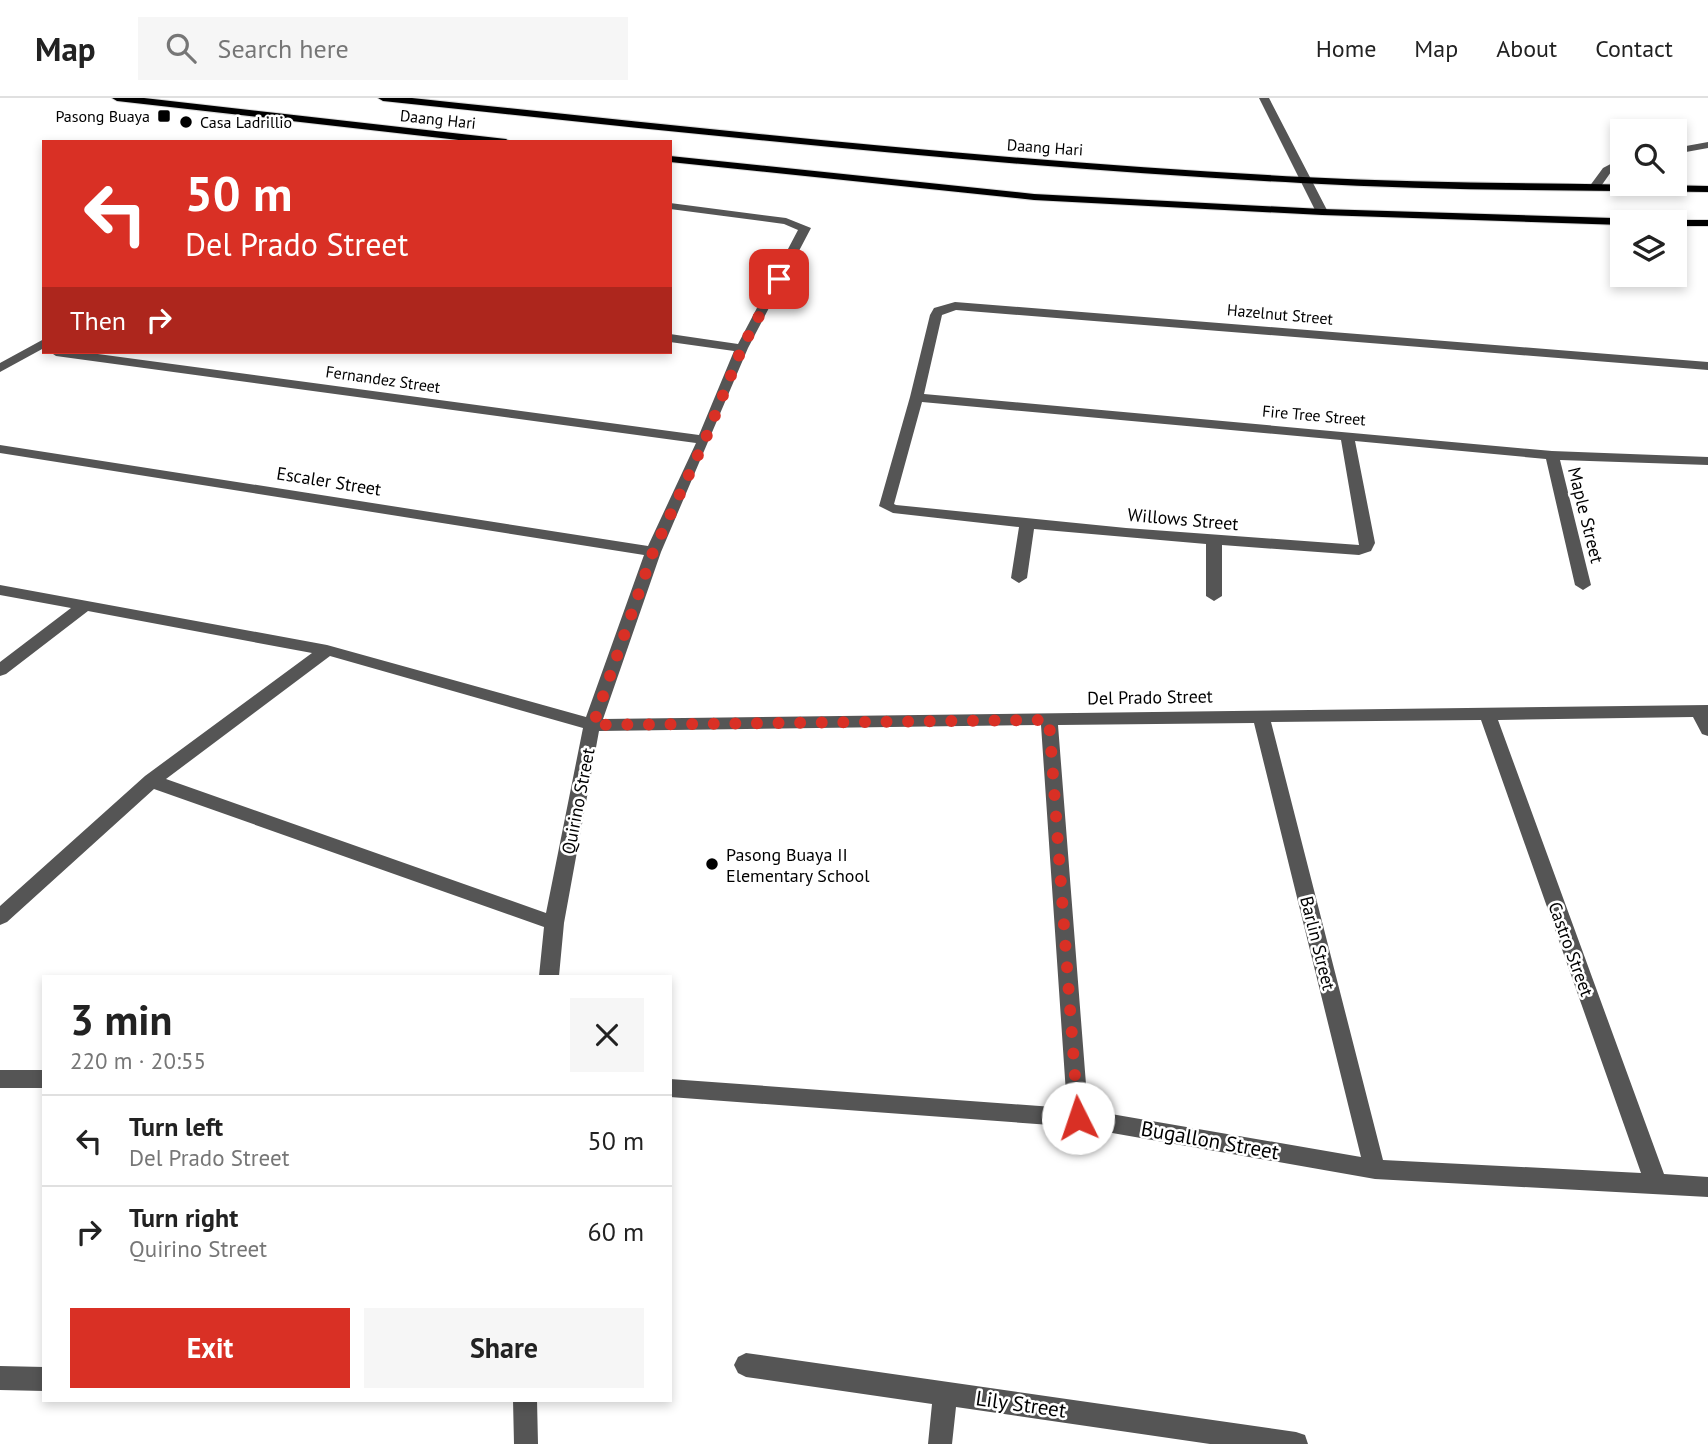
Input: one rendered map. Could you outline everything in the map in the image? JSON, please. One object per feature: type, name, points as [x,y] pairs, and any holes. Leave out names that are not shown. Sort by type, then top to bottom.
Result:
[{"type":"main road","name":"Daang Hari","points":[[117,98],[488,140]]},
{"type":"main road","name":"Daang Hari","points":[[383,98],[856,148],[1304,180],[1708,189]]},
{"type":"main road","points":[[672,159],[1034,197],[1322,212],[1610,221]]},
{"type":"main road","points":[[1687,223],[1708,223]]},
{"type":"street","points":[[1264,98],[1322,212]]},
{"type":"street","points":[[1687,149],[1708,145]]},
{"type":"street","points":[[1595,187],[1610,168]]},
{"type":"street","name":"Quirino Street","points":[[550,975],[554,923],[593,725],[653,552],[705,440],[742,348],[805,228],[786,221],[672,206]]},
{"type":"street","name":"Hazelnut Street","points":[[917,397],[936,315],[938,311],[955,306],[1708,366]]},
{"type":"street","points":[[672,338],[742,348]]},
{"type":"street","points":[[0,368],[41,347]]},
{"type":"street","name":"Fernandez Street","points":[[71,354],[705,440]]},
{"type":"street","name":"Fire Tree Street","points":[[917,397],[1552,454],[1708,461]]},
{"type":"street","name":"Willows Street","points":[[917,397],[886,504],[892,509],[1027,525],[1214,542],[1359,550],[1366,548],[1347,435]]},
{"type":"street","name":"Escaler Street","points":[[0,449],[653,552]]},
{"type":"street","name":"Maple Street","points":[[1552,454],[1583,585]]},
{"type":"street","points":[[1019,578],[1027,525]]},
{"type":"street","points":[[1214,542],[1214,596]]},
{"type":"street","name":"Del Prado Street","points":[[0,590],[327,650],[593,725],[1703,711]]},
{"type":"street","points":[[0,670],[84,606]]},
{"type":"street","points":[[0,917],[151,781],[327,650]]},
{"type":"street","points":[[1703,711],[1708,730]]},
{"type":"street","name":"Castro Street","points":[[1487,713],[1656,1184]]},
{"type":"street","name":"Barlin Street","points":[[1261,716],[1376,1169]]},
{"type":"street","points":[[1049,720],[1078,1118]]},
{"type":"street","points":[[151,781],[554,923]]},
{"type":"street","points":[[0,1079],[42,1079]]},
{"type":"street","name":"Bugallon Street","points":[[672,1088],[1078,1118],[1376,1169],[1708,1187]]},
{"type":"street","name":"Lily Street","points":[[746,1365],[1253,1440],[1296,1444]]},
{"type":"street","points":[[0,1378],[42,1379]]},
{"type":"street","points":[[940,1444],[945,1394]]},
{"type":"street","points":[[525,1402],[526,1444]]},
{"type":"place","name":"Pasong Buaya","points":[[164,116]]},
{"type":"place","name":"Casa Ladrillio","points":[[186,122]]},
{"type":"place","name":"Pasong Buaya II Elementary School","points":[[712,864]]},
{"type":"route","points":[[779,279],[742,348],[705,440],[653,552],[593,725],[1049,720],[1078,1118]]}]
